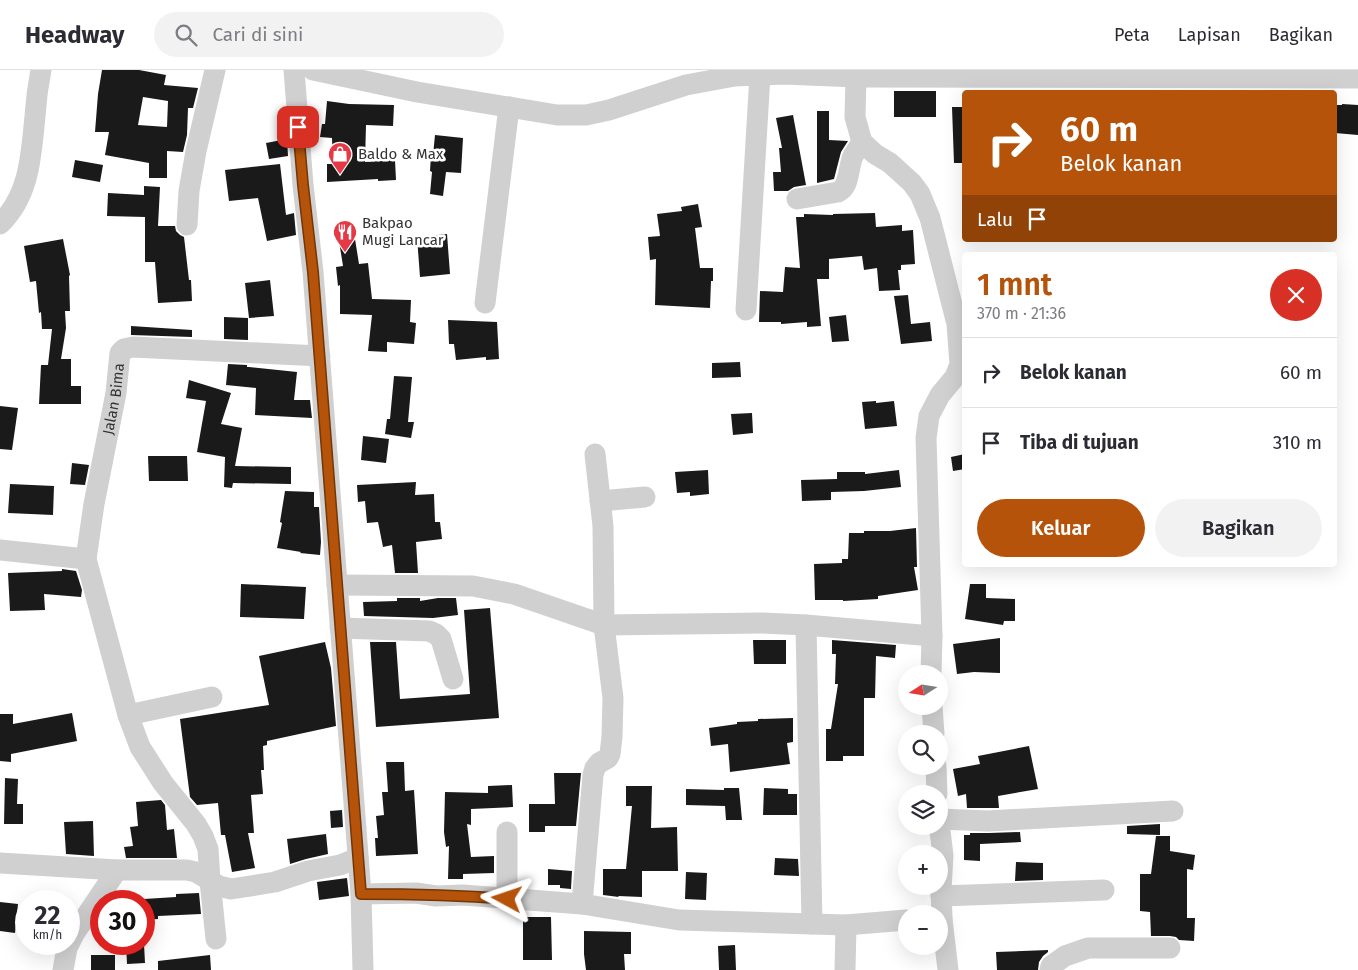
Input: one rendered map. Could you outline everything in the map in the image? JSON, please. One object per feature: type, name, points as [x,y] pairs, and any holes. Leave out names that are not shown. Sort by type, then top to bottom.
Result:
[{"type":"street","points":[[0,224],[12,212],[31,164],[40,70]]},
{"type":"street","points":[[187,225],[189,191],[196,151],[215,70]]},
{"type":"street","points":[[294,70],[320,356],[361,894],[363,970]]},
{"type":"street","points":[[313,70],[417,92],[557,115],[586,115],[609,110],[686,85],[735,76],[1358,78]]},
{"type":"street","points":[[746,310],[760,75]]},
{"type":"street","points":[[856,77],[855,117],[862,142],[897,170],[920,194],[930,218],[957,324],[961,374],[955,377],[940,395],[929,416],[926,438],[931,665]]},
{"type":"street","points":[[485,303],[509,107]]},
{"type":"street","points":[[798,199],[842,190],[845,186],[853,157],[862,142]]},
{"type":"street","name":"Jalan Bima","points":[[86,559],[122,350],[133,347],[320,356]]},
{"type":"street","points":[[582,904],[595,768],[599,763],[608,758],[612,737],[613,698],[604,625],[603,526],[595,454]]},
{"type":"street","points":[[600,501],[645,497]]},
{"type":"street","points":[[0,550],[86,559],[128,715],[140,747],[163,783],[204,836],[208,849],[216,939]]},
{"type":"street","points":[[337,584],[474,586],[514,594],[604,625],[762,623],[932,636]]},
{"type":"street","points":[[806,625],[812,924]]},
{"type":"street","points":[[340,628],[429,630],[441,639],[453,679]]},
{"type":"street","points":[[128,715],[212,698]]},
{"type":"street","points":[[948,819],[988,821],[1173,811]]},
{"type":"street","points":[[507,832],[507,899]]},
{"type":"street","points":[[940,835],[943,855],[941,905]]},
{"type":"street","points":[[0,863],[117,870],[187,870],[196,872],[219,886],[231,889],[275,882],[308,871],[340,865],[358,858]]},
{"type":"street","points":[[63,970],[67,948],[74,934],[117,870]]},
{"type":"street","points":[[941,896],[1104,890]]},
{"type":"street","points":[[361,894],[463,895],[582,904],[679,920],[846,925],[898,921]]},
{"type":"street","points":[[846,925],[846,970]]},
{"type":"street","points":[[1050,970],[1052,966],[1065,956],[1088,948],[1170,948]]},
{"type":"street","points":[[946,955],[948,970]]},
{"type":"building","points":[[102,70],[139,70],[166,75],[164,85],[198,88],[193,108],[188,108],[187,135],[183,152],[167,151],[167,178],[149,178],[149,163],[105,155],[109,132],[95,132]],"holes":[[[143,97],[168,101],[167,127],[138,125]]]},
{"type":"building","points":[[894,91],[936,91],[936,117],[894,117]]},
{"type":"building","points":[[327,101],[349,104],[394,105],[393,126],[366,125],[365,162],[395,160],[396,180],[378,181],[378,179],[327,182],[327,164],[333,164],[332,138],[320,137],[322,124],[325,124]]},
{"type":"building","points":[[1337,105],[1358,105],[1358,135],[1337,133]]},
{"type":"building","points":[[952,107],[962,107],[962,163],[954,163]]},
{"type":"building","points":[[817,111],[829,111],[829,140],[848,141],[841,152],[834,179],[817,183]]},
{"type":"building","points":[[793,115],[806,185],[794,187],[788,191],[774,191],[773,172],[781,172],[779,148],[782,148],[776,118]]},
{"type":"building","points":[[435,135],[463,138],[461,173],[446,172],[443,196],[430,194],[431,155],[433,155]]},
{"type":"building","points":[[287,139],[288,156],[269,159],[266,143]]},
{"type":"building","points":[[75,160],[103,165],[100,182],[72,177]]},
{"type":"building","points":[[280,164],[286,215],[294,213],[296,235],[267,241],[258,198],[229,201],[225,170]]},
{"type":"building","points":[[144,186],[160,187],[158,226],[175,226],[176,231],[184,237],[189,280],[191,280],[192,301],[158,303],[155,262],[145,262],[145,217],[107,216],[108,193],[144,195]]},
{"type":"building","points":[[698,204],[702,227],[695,228],[700,268],[713,268],[710,308],[655,305],[656,259],[650,260],[648,237],[660,236],[657,214],[682,211],[681,207]]},
{"type":"building","points":[[875,213],[876,227],[902,225],[902,231],[913,230],[915,264],[901,265],[901,270],[898,270],[900,290],[879,291],[877,268],[864,270],[862,256],[829,259],[829,279],[817,279],[821,326],[807,327],[807,322],[781,324],[781,322],[759,322],[760,291],[783,292],[785,267],[800,268],[796,217],[804,217],[804,214]]},
{"type":"building","points":[[447,234],[450,274],[420,277],[417,237]]},
{"type":"building","points":[[63,239],[70,275],[70,311],[65,311],[66,328],[61,359],[71,359],[71,386],[81,386],[81,404],[39,404],[41,365],[48,365],[52,329],[42,329],[36,281],[30,282],[24,246]]},
{"type":"building","points":[[355,239],[359,264],[368,263],[372,299],[411,300],[410,322],[416,323],[414,344],[387,342],[387,352],[368,351],[372,315],[340,314],[340,285],[338,286],[336,267],[343,266],[339,241]]},
{"type":"building","points":[[270,280],[274,316],[249,318],[245,283]]},
{"type":"building","points":[[908,295],[911,324],[930,322],[932,341],[901,344],[894,296]]},
{"type":"building","points":[[846,315],[849,341],[832,342],[829,317]]},
{"type":"building","points":[[224,317],[248,318],[248,340],[224,339]]},
{"type":"building","points":[[448,320],[497,322],[499,359],[486,360],[486,357],[456,360],[454,344],[449,344]]},
{"type":"building","points":[[131,326],[192,330],[192,337],[131,335]]},
{"type":"building","points":[[740,362],[741,377],[712,378],[712,363]]},
{"type":"building","points":[[228,364],[297,372],[294,400],[310,400],[312,418],[255,415],[256,388],[226,385]]},
{"type":"building","points":[[394,376],[412,377],[408,422],[414,422],[411,438],[385,434],[387,419],[390,419]]},
{"type":"building","points":[[189,380],[231,393],[221,424],[242,428],[235,466],[291,467],[291,484],[233,483],[232,488],[224,487],[225,457],[197,452],[206,401],[186,398]]},
{"type":"building","points":[[876,401],[876,403],[894,401],[897,426],[865,429],[862,402]]},
{"type":"building","points":[[0,406],[18,408],[12,450],[0,449]]},
{"type":"building","points":[[752,413],[753,433],[733,435],[731,414]]},
{"type":"building","points":[[363,436],[389,439],[386,463],[361,460]]},
{"type":"building","points":[[962,455],[962,470],[953,471],[951,457]]},
{"type":"building","points":[[148,456],[187,456],[188,481],[149,481]]},
{"type":"building","points":[[72,463],[89,465],[85,485],[70,484]]},
{"type":"building","points":[[708,470],[709,494],[690,496],[690,492],[677,493],[675,472]]},
{"type":"building","points":[[899,470],[901,487],[831,492],[831,500],[802,501],[801,480],[837,479],[837,472],[865,472],[865,474]]},
{"type":"building","points":[[416,482],[415,495],[434,494],[435,522],[440,522],[442,539],[416,542],[418,573],[395,573],[392,545],[383,547],[378,522],[367,523],[365,501],[358,502],[357,485]]},
{"type":"building","points":[[10,484],[54,486],[53,515],[8,513]]},
{"type":"building","points":[[285,491],[314,492],[314,507],[319,507],[320,555],[277,548]]},
{"type":"building","points":[[916,528],[917,567],[914,567],[918,590],[878,596],[878,599],[815,600],[814,564],[842,563],[842,559],[848,559],[849,533]]},
{"type":"building","points":[[62,569],[76,571],[82,590],[81,597],[44,594],[45,610],[10,611],[8,573],[62,571]]},
{"type":"building","points":[[241,584],[306,587],[304,619],[240,617]]},
{"type":"building","points":[[970,584],[986,584],[986,598],[1015,599],[1015,621],[1004,621],[1003,625],[965,619]]},
{"type":"building","points":[[397,598],[420,598],[420,601],[456,598],[458,615],[433,618],[364,616],[363,602],[397,601]]},
{"type":"building","points":[[490,608],[499,718],[376,727],[370,642],[396,642],[400,699],[470,694],[464,610]]},
{"type":"building","points":[[1000,638],[1000,673],[974,672],[957,674],[953,644]]},
{"type":"building","points":[[753,640],[786,640],[786,664],[754,664]]},
{"type":"building","points":[[832,640],[896,645],[895,658],[876,656],[875,698],[864,698],[864,756],[843,756],[843,761],[826,761],[826,729],[831,729],[838,684],[835,684],[836,654],[832,654]]},
{"type":"building","points":[[325,642],[331,668],[336,726],[267,741],[267,745],[263,746],[264,770],[261,770],[263,794],[251,795],[254,833],[248,833],[255,868],[232,872],[225,835],[221,835],[218,803],[197,805],[190,797],[180,719],[269,705],[259,656]]},
{"type":"building","points":[[72,713],[77,741],[11,754],[11,762],[0,761],[0,714],[13,714],[13,724]]},
{"type":"building","points":[[793,718],[793,742],[787,743],[790,764],[730,772],[728,744],[711,746],[709,728],[737,724],[737,722],[758,721],[758,719]]},
{"type":"building","points":[[1029,746],[1038,789],[998,796],[999,808],[967,808],[966,794],[958,796],[953,769],[980,764],[978,756]]},
{"type":"building","points":[[386,762],[404,762],[405,791],[414,790],[418,854],[376,856],[375,838],[378,838],[376,816],[384,815],[382,792],[388,792]]},
{"type":"building","points":[[554,773],[581,773],[576,826],[545,826],[545,832],[529,832],[529,804],[555,804]]},
{"type":"building","points":[[5,778],[18,779],[17,804],[23,804],[23,824],[4,824]]},
{"type":"building","points":[[512,785],[513,807],[471,809],[471,825],[467,824],[471,857],[494,856],[494,873],[463,874],[463,879],[448,879],[449,846],[446,847],[444,832],[445,792],[488,793],[488,786]]},
{"type":"building","points":[[626,786],[652,786],[651,828],[677,827],[678,871],[642,871],[642,897],[603,895],[603,869],[626,869],[632,806],[626,806]]},
{"type":"building","points":[[724,788],[739,788],[742,820],[726,820],[725,806],[686,805],[686,789],[724,790]]},
{"type":"building","points":[[764,788],[788,789],[788,794],[797,794],[797,815],[763,815]]},
{"type":"building","points":[[161,800],[165,805],[167,830],[174,829],[177,858],[126,858],[124,847],[133,846],[130,827],[138,826],[136,802]]},
{"type":"building","points":[[342,810],[343,827],[331,828],[330,811]]},
{"type":"building","points":[[93,821],[94,856],[66,854],[64,822]]},
{"type":"building","points":[[1160,824],[1160,835],[1127,834],[1127,826]]},
{"type":"building","points":[[1020,832],[1021,842],[980,844],[980,861],[964,860],[964,835],[970,835],[970,833]]},
{"type":"building","points":[[326,834],[328,854],[290,864],[287,839]]},
{"type":"building","points":[[1156,836],[1170,836],[1170,851],[1195,855],[1193,870],[1187,869],[1187,918],[1195,918],[1194,941],[1179,940],[1176,937],[1170,936],[1151,936],[1150,912],[1140,911],[1140,874],[1151,874]]},
{"type":"building","points":[[775,858],[798,859],[799,876],[774,875]]},
{"type":"building","points":[[1016,862],[1043,863],[1043,880],[1015,881]]},
{"type":"building","points":[[548,869],[572,871],[571,889],[560,888],[560,885],[548,885]]},
{"type":"building","points":[[686,872],[707,873],[706,900],[685,899]]},
{"type":"building","points":[[347,878],[349,896],[319,900],[317,882]]},
{"type":"building","points":[[199,893],[201,914],[158,916],[158,919],[155,919],[155,898],[176,897],[176,894]]},
{"type":"building","points":[[0,902],[15,904],[15,933],[0,931]]},
{"type":"building","points":[[523,917],[551,917],[552,960],[523,960]]},
{"type":"building","points":[[584,931],[631,932],[631,954],[624,954],[625,970],[586,970]]},
{"type":"building","points":[[735,945],[736,970],[719,970],[718,946]]},
{"type":"building","points":[[1048,950],[1039,962],[1038,970],[997,970],[996,952]]},
{"type":"building","points":[[91,955],[115,955],[115,970],[91,970]]},
{"type":"building","points":[[127,955],[145,955],[145,963],[127,964]]},
{"type":"building","points":[[210,955],[211,970],[158,970],[158,961]]},
{"type":"place","name":"Baldo & Max","points":[[340,175]]},
{"type":"place","name":"Bakpao Mugi Lancar","points":[[345,253]]},
{"type":"route","points":[[298,127],[313,272],[361,894],[463,895],[507,899]]}]
